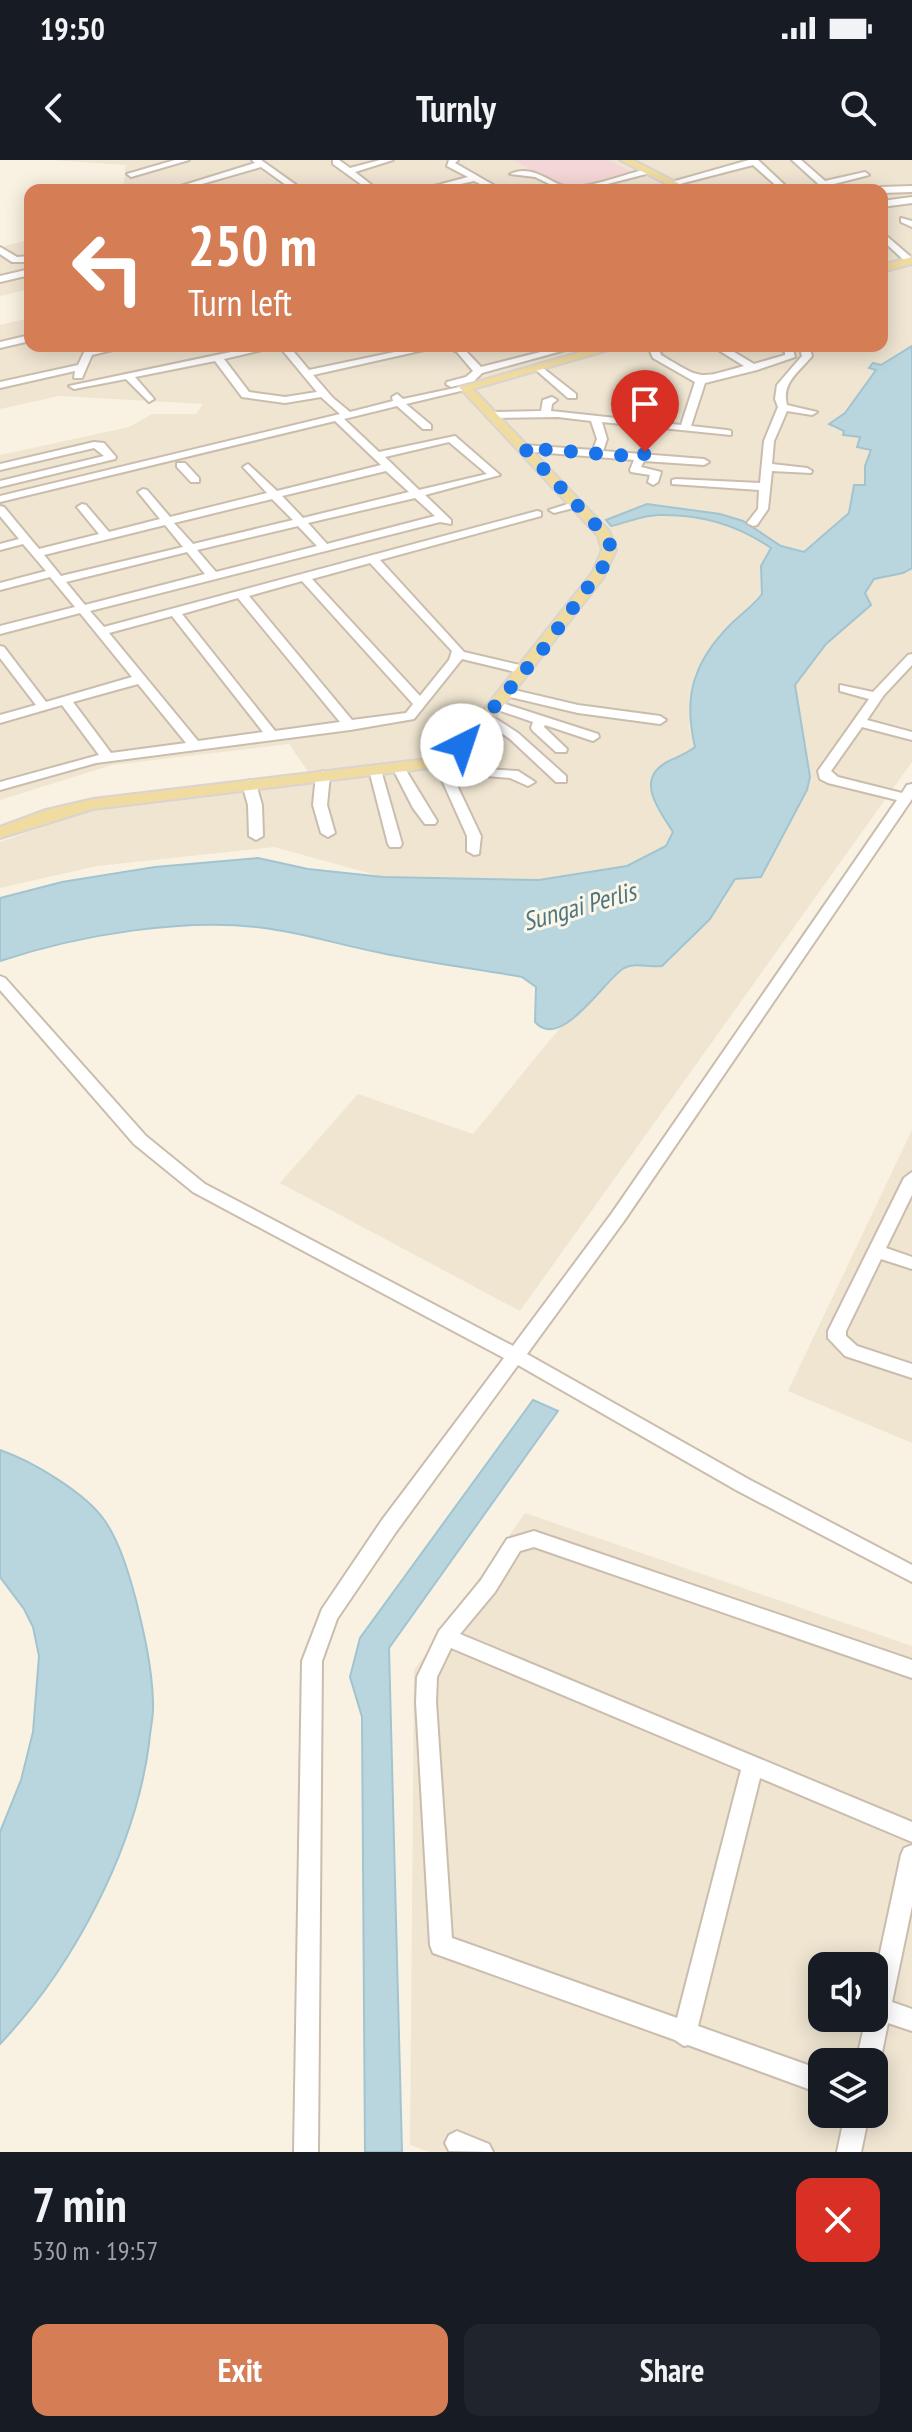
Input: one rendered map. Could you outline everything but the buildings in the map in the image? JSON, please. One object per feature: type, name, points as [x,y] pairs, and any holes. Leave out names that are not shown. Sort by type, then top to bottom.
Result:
[{"type":"main road","points":[[625,160],[672,183]]},
{"type":"main road","points":[[888,267],[911,260]]},
{"type":"main road","points":[[0,833],[83,806],[398,767],[439,760],[455,750],[496,705],[610,557],[610,545],[604,534],[465,387],[590,352]]},
{"type":"street","points":[[131,174],[185,160]]},
{"type":"street","points":[[349,171],[389,160]]},
{"type":"street","points":[[454,160],[450,164],[486,184]]},
{"type":"street","points":[[796,160],[824,184]]},
{"type":"street","points":[[672,183],[753,161],[779,184]]},
{"type":"street","points":[[193,184],[259,162],[290,184]]},
{"type":"street","points":[[336,162],[366,184]]},
{"type":"street","points":[[595,184],[647,171]]},
{"type":"street","points":[[514,174],[537,175],[557,184]]},
{"type":"street","points":[[836,184],[865,175]]},
{"type":"street","points":[[449,184],[475,178]]},
{"type":"street","points":[[211,179],[218,184]]},
{"type":"street","points":[[888,190],[912,189]]},
{"type":"street","points":[[888,203],[912,200]]},
{"type":"street","points":[[888,240],[911,260]]},
{"type":"street","points":[[0,250],[15,260],[24,260]]},
{"type":"street","points":[[0,279],[24,274]]},
{"type":"street","points":[[0,345],[24,339]]},
{"type":"street","points":[[90,352],[73,389],[243,352]]},
{"type":"street","points":[[290,352],[377,456],[460,534]]},
{"type":"street","points":[[364,352],[370,360]]},
{"type":"street","points":[[390,352],[393,355]]},
{"type":"street","points":[[309,373],[408,352]]},
{"type":"street","points":[[462,352],[479,371]]},
{"type":"street","points":[[0,499],[152,467],[181,465],[465,381],[479,371],[543,363],[564,352]]},
{"type":"street","points":[[655,352],[656,356],[701,380],[790,357],[790,352]]},
{"type":"street","points":[[727,352],[754,368]]},
{"type":"street","points":[[753,523],[763,509],[769,441],[783,407],[779,396],[781,384],[807,356],[807,352]]},
{"type":"street","points":[[217,357],[246,395],[285,400],[317,395]]},
{"type":"street","points":[[543,363],[572,396]]},
{"type":"street","points":[[0,385],[82,367]]},
{"type":"street","points":[[128,375],[149,399]]},
{"type":"street","points":[[685,428],[701,380]]},
{"type":"street","points":[[398,399],[465,387]]},
{"type":"street","points":[[398,399],[427,427]]},
{"type":"street","points":[[546,413],[547,402],[552,400]]},
{"type":"street","points":[[783,407],[812,412]]},
{"type":"street","points":[[494,415],[546,413],[727,433]]},
{"type":"street","points":[[194,744],[0,508],[344,415]]},
{"type":"street","points":[[595,417],[602,439],[597,453]]},
{"type":"street","points":[[653,425],[635,471],[656,473]]},
{"type":"street","points":[[0,587],[135,566],[189,548],[495,475],[451,438],[377,456]]},
{"type":"street","points":[[94,445],[100,445],[111,457],[4,483],[0,470],[94,445]]},
{"type":"street","points":[[524,448],[704,462]]},
{"type":"street","points":[[181,465],[195,480]]},
{"type":"street","points":[[248,467],[324,547]]},
{"type":"street","points":[[36,553],[388,467]]},
{"type":"street","points":[[766,467],[807,471]]},
{"type":"street","points":[[676,482],[765,487]]},
{"type":"street","points":[[143,492],[212,575]]},
{"type":"street","points":[[554,510],[577,504]]},
{"type":"street","points":[[82,507],[106,536]]},
{"type":"street","points":[[101,632],[537,514]]},
{"type":"street","points":[[0,630],[81,608],[151,584],[212,575],[442,518]]},
{"type":"street","points":[[0,547],[26,540]]},
{"type":"street","points":[[372,558],[455,647],[458,654]]},
{"type":"street","points":[[304,577],[421,705]]},
{"type":"street","points":[[241,594],[350,726]]},
{"type":"street","points":[[175,612],[272,735]]},
{"type":"street","points":[[0,650],[43,706]]},
{"type":"street","points":[[458,654],[524,670]]},
{"type":"street","points":[[0,786],[71,764],[107,757],[401,719],[414,713],[458,654]]},
{"type":"street","points":[[306,2152],[308,1774],[312,1661],[329,1615],[389,1526],[618,1217],[909,793],[825,776],[824,771],[876,697],[912,658]]},
{"type":"street","points":[[0,673],[14,669]]},
{"type":"street","points":[[0,719],[140,679]]},
{"type":"street","points":[[844,688],[876,697]]},
{"type":"street","points":[[65,700],[107,757]]},
{"type":"street","points":[[496,705],[578,709],[660,720]]},
{"type":"street","points":[[496,705],[593,737]]},
{"type":"street","points":[[496,705],[510,732],[561,779]]},
{"type":"street","points":[[540,721],[537,728],[561,749]]},
{"type":"street","points":[[859,722],[912,736]]},
{"type":"street","points":[[455,750],[475,770],[484,773],[513,772],[528,782]]},
{"type":"street","points":[[439,760],[474,836],[474,851]]},
{"type":"street","points":[[398,767],[430,821]]},
{"type":"street","points":[[375,770],[395,844]]},
{"type":"street","points":[[323,775],[320,785],[321,813],[328,833]]},
{"type":"street","points":[[249,784],[255,805],[256,836]]},
{"type":"street","points":[[2,984],[140,1140],[199,1188],[516,1356],[743,1485],[912,1574]]},
{"type":"street","points":[[912,1178],[837,1331],[837,1338],[851,1351],[912,1371]]},
{"type":"street","points":[[877,1251],[912,1263]]},
{"type":"street","points":[[808,2077],[441,1945],[427,1677],[446,1637],[488,1586],[514,1545],[534,1539],[912,1669]]},
{"type":"street","points":[[446,1637],[912,1832]]},
{"type":"street","points":[[684,2035],[753,1766]]},
{"type":"street","points":[[888,1967],[912,1855]]},
{"type":"street","points":[[888,2012],[912,2020]]},
{"type":"street","points":[[849,2152],[854,2128]]},
{"type":"street","points":[[457,2143],[481,2152]]},
{"type":"shaded area","points":[[51,160],[912,160],[912,346],[881,365],[845,413],[829,423],[833,428],[860,437],[871,450],[865,466],[865,485],[849,513],[804,552],[784,546],[770,549],[761,566],[762,593],[718,638],[695,673],[689,727],[695,748],[668,762],[654,776],[651,791],[657,808],[673,832],[666,846],[627,866],[539,880],[383,877],[274,847],[97,866],[0,888],[0,842],[82,813],[309,773],[289,744],[112,765],[0,800],[0,455],[129,427],[152,414],[196,414],[203,404],[59,396],[0,409],[0,325],[24,319],[24,352],[888,352],[888,184],[124,184],[126,165]]},
{"type":"shaded area","points":[[513,160],[609,160],[632,172],[581,184],[557,184]]},
{"type":"shaded area","points":[[24,241],[24,290],[0,296],[0,247]]},
{"type":"shaded area","points":[[912,568],[912,762],[520,1311],[280,1183],[358,1094],[473,1134],[560,1028],[594,999],[621,970],[645,965],[723,902],[735,879],[761,877],[807,790],[810,777],[795,685],[826,644],[871,606],[865,593],[874,579]]},
{"type":"shaded area","points":[[912,1130],[912,1443],[788,1391]]},
{"type":"shaded area","points":[[525,1513],[912,1646],[912,2152],[429,2152],[410,2145],[414,1670]]},
{"type":"water","name":"Sungai Perlis","points":[[912,346],[912,568],[874,579],[865,593],[871,605],[826,644],[795,685],[810,777],[807,790],[761,877],[735,879],[710,919],[662,966],[634,965],[624,968],[582,1011],[557,1028],[545,1029],[535,1022],[536,987],[522,977],[390,955],[271,929],[205,925],[134,930],[64,943],[0,961],[0,898],[62,882],[155,867],[258,858],[308,869],[383,877],[539,880],[627,866],[666,846],[673,832],[653,796],[652,778],[657,769],[695,747],[690,712],[694,681],[718,638],[762,594],[761,566],[771,548],[732,527],[703,519],[653,515],[611,526],[606,520],[647,504],[720,514],[743,521],[781,546],[804,552],[849,513],[854,485],[865,485],[865,466],[871,450],[857,447],[860,437],[843,435],[844,431],[829,424],[845,413],[876,370],[869,368],[873,363],[881,365]]},
{"type":"water","points":[[533,1400],[558,1411],[389,1648],[402,2152],[365,2152],[362,1717],[350,1677],[360,1638]]},
{"type":"water","points":[[0,1450],[42,1470],[72,1489],[105,1521],[124,1559],[136,1600],[149,1663],[153,1707],[142,1784],[130,1825],[97,1905],[52,1980],[0,2044],[0,1832],[21,1780],[33,1732],[39,1656],[33,1627],[24,1609],[0,1577]]},
{"type":"route","points":[[462,745],[543,649],[610,557],[610,545],[604,534],[524,448],[643,457],[645,452]]}]
